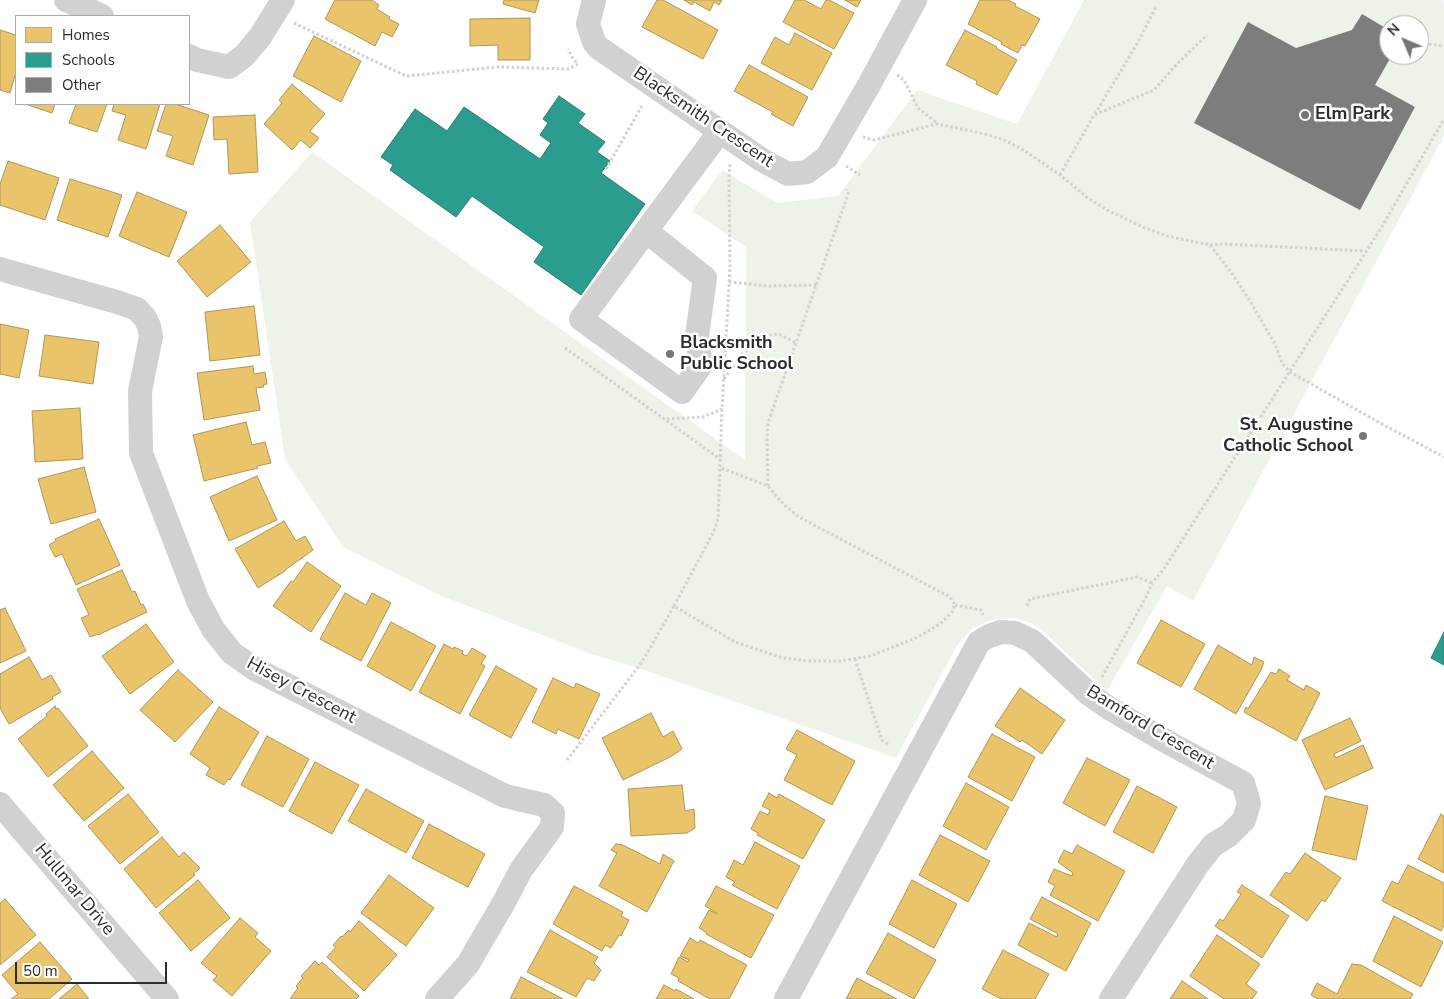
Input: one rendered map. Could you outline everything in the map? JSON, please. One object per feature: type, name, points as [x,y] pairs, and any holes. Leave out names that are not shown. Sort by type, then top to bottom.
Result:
[{"type":"street","points":[[66,0],[100,15]]},
{"type":"street","name":"Blacksmith Crescent","points":[[594,0],[588,24],[598,48],[762,160],[788,174],[808,172],[827,157],[915,0]]},
{"type":"street","points":[[190,56],[197,60],[229,67],[244,56],[276,14],[285,10]]},
{"type":"street","points":[[646,231],[705,278],[697,336],[701,365],[682,392],[581,320],[646,231],[720,131]]},
{"type":"street","name":"Hisey Crescent","points":[[0,269],[117,302],[137,309],[145,318],[151,337],[140,391],[141,453],[198,601],[213,629],[232,653],[255,669],[505,796],[544,804],[553,813],[552,827],[521,870],[468,964],[437,999]]},
{"type":"street","name":"Bamford Crescent","points":[[989,636],[1001,632],[1015,633],[1032,642],[1089,694],[1160,738],[1243,783],[1249,803],[1244,820],[1229,835],[1213,845],[1198,864],[1111,999]]},
{"type":"street","points":[[786,999],[979,642],[989,636]]},
{"type":"street","name":"Hullmar Drive","points":[[0,804],[167,999]]},
{"type":"path","points":[[1060,175],[1137,44],[1156,7]]},
{"type":"path","points":[[285,10],[406,76],[498,67],[568,69],[578,64],[568,49]]},
{"type":"path","points":[[1094,115],[1154,90],[1207,34]]},
{"type":"path","points":[[1429,44],[1444,46]]},
{"type":"path","points":[[880,64],[904,80],[918,108],[937,124]]},
{"type":"path","points":[[606,168],[653,85]]},
{"type":"path","points":[[1089,694],[1104,674],[1152,583],[1163,570],[1380,230],[1444,120]]},
{"type":"path","points":[[845,127],[861,136],[874,140],[937,124],[1004,140],[1022,149],[1060,175],[1088,198],[1123,218],[1167,236],[1210,245],[1223,244],[1365,252]]},
{"type":"path","points":[[768,486],[768,423],[848,194],[847,189]]},
{"type":"path","points":[[1210,245],[1250,301],[1275,344],[1282,363],[1290,372],[1444,457]]},
{"type":"path","points":[[729,282],[770,286],[817,285]]},
{"type":"path","points":[[724,380],[742,354],[764,336],[779,334],[796,343]]},
{"type":"path","points":[[565,348],[721,459]]},
{"type":"path","points":[[666,419],[703,417],[722,409]]},
{"type":"path","points":[[721,468],[768,486],[784,505],[799,517],[950,597],[955,605],[981,610],[989,636]]},
{"type":"path","points":[[1027,606],[1030,599],[1137,577],[1152,583]]},
{"type":"path","points":[[567,760],[642,662],[674,606],[726,638],[758,651],[783,658],[839,661],[871,656],[918,637],[946,618],[952,612],[955,605]]},
{"type":"path","points":[[854,659],[882,740],[890,745]]},
{"type":"shaded area","points":[[1084,0],[1442,0],[1444,3],[1444,136],[1193,601],[1167,586],[1107,691],[1042,630],[1031,623],[1014,618],[991,620],[973,628],[958,644],[896,758],[644,670],[591,654],[439,595],[343,547],[285,459],[250,222],[312,152],[745,460],[746,247],[692,211],[722,170],[777,203],[838,196],[917,90],[1017,124]]},
{"type":"building: Homes","points":[[335,0],[372,0],[379,5],[377,9],[390,17],[389,19],[399,24],[392,37],[382,32],[375,46],[325,19]]},
{"type":"building: Homes","points":[[504,0],[539,0],[535,13],[503,4]]},
{"type":"building: Homes","points":[[657,0],[663,0],[718,30],[703,59],[642,27]]},
{"type":"building: Homes","points":[[684,0],[722,0],[719,5],[714,2],[710,11],[694,2],[692,5]]},
{"type":"building: Homes","points":[[795,0],[804,0],[821,9],[826,0],[829,0],[854,13],[834,49],[783,22]]},
{"type":"building: Homes","points":[[845,0],[861,0],[857,7]]},
{"type":"building: Homes","points":[[980,0],[1008,0],[1016,4],[1015,6],[1040,19],[1025,46],[1022,45],[1018,53],[968,24]]},
{"type":"building: Homes","points":[[530,18],[530,60],[498,60],[498,45],[470,46],[470,19]]},
{"type":"building: Homes","points":[[0,30],[15,35],[15,76],[10,93],[0,90]]},
{"type":"building: Homes","points":[[965,30],[1017,60],[997,95],[976,84],[977,81],[946,65]]},
{"type":"building: Homes","points":[[795,33],[832,53],[812,90],[761,63],[775,37],[789,45]]},
{"type":"building: Homes","points":[[314,36],[361,61],[341,102],[293,76]]},
{"type":"building: Homes","points":[[749,65],[808,97],[793,126],[771,114],[773,112],[734,91]]},
{"type":"building: Homes","points":[[292,84],[325,114],[310,131],[319,138],[310,148],[301,140],[292,150],[264,124],[282,103],[279,100]]},
{"type":"building: Homes","points":[[28,105],[55,105],[52,113]]},
{"type":"building: Homes","points":[[76,105],[107,105],[97,132],[69,123]]},
{"type":"building: Homes","points":[[114,105],[160,105],[146,149],[118,140],[126,115],[112,111]]},
{"type":"building: Homes","points":[[166,105],[178,105],[209,115],[193,165],[166,156],[173,136],[157,131]]},
{"type":"building: Homes","points":[[255,115],[258,172],[229,174],[227,139],[214,140],[213,117]]},
{"type":"building: Homes","points":[[8,161],[59,178],[45,220],[0,205],[0,184]]},
{"type":"building: Homes","points":[[70,179],[122,195],[108,237],[57,220]]},
{"type":"building: Homes","points":[[137,192],[187,212],[169,257],[119,236]]},
{"type":"building: Homes","points":[[220,225],[251,262],[207,297],[177,261]]},
{"type":"building: Homes","points":[[254,306],[260,355],[210,361],[205,312]]},
{"type":"building: Homes","points":[[0,324],[29,330],[19,378],[0,374]]},
{"type":"building: Homes","points":[[45,335],[99,342],[93,384],[39,376]]},
{"type":"building: Homes","points":[[253,366],[254,374],[265,372],[267,384],[263,385],[264,387],[256,388],[260,410],[204,420],[197,373]]},
{"type":"building: Homes","points":[[80,408],[83,459],[35,462],[32,411]]},
{"type":"building: Homes","points":[[246,422],[252,445],[265,442],[271,463],[204,481],[193,435]]},
{"type":"building: Homes","points":[[84,467],[96,512],[51,524],[38,479]]},
{"type":"building: Homes","points":[[257,476],[277,520],[229,541],[210,497]]},
{"type":"building: Homes","points":[[99,519],[120,565],[76,585],[62,554],[55,557],[49,545],[56,541],[55,539]]},
{"type":"building: Homes","points":[[284,521],[296,541],[305,536],[313,550],[258,588],[235,549]]},
{"type":"building: Homes","points":[[307,562],[341,586],[311,632],[273,606]]},
{"type":"building: Homes","points":[[122,570],[132,592],[135,591],[141,605],[143,604],[147,612],[90,637],[81,618],[89,615],[77,589]]},
{"type":"building: Homes","points":[[345,593],[366,605],[372,593],[391,603],[361,661],[320,639]]},
{"type":"building: Homes","points":[[5,608],[26,651],[0,663],[0,610]]},
{"type":"building: Homes","points":[[1161,620],[1205,644],[1181,687],[1137,663]]},
{"type":"building: Homes","points":[[391,622],[436,646],[411,691],[367,666]]},
{"type":"building: Homes","points":[[146,624],[174,662],[130,694],[102,656]]},
{"type":"building: Homes","points":[[444,644],[453,649],[454,647],[463,651],[462,654],[467,656],[472,648],[486,656],[481,664],[485,666],[460,714],[419,692]]},
{"type":"building: Homes","points":[[1218,645],[1252,665],[1254,657],[1264,662],[1236,714],[1194,689]]},
{"type":"building: Homes","points":[[29,657],[42,680],[51,675],[61,692],[52,697],[53,699],[9,724],[0,708],[0,674]]},
{"type":"building: Homes","points":[[496,666],[537,689],[511,738],[469,715]]},
{"type":"building: Homes","points":[[1279,669],[1290,676],[1287,680],[1304,690],[1306,685],[1320,693],[1296,741],[1244,712],[1246,707],[1248,709],[1271,672],[1276,674]]},
{"type":"building: Homes","points":[[178,670],[213,702],[175,742],[140,710]]},
{"type":"building: Homes","points":[[553,678],[574,688],[576,683],[600,694],[579,739],[558,729],[556,734],[532,722]]},
{"type":"building: Homes","points":[[1020,688],[1065,720],[1042,754],[1022,740],[1020,742],[995,726]]},
{"type":"building: Homes","points":[[55,706],[88,746],[48,777],[18,739],[47,716],[46,714]]},
{"type":"building: Homes","points":[[219,707],[259,732],[230,780],[228,779],[224,785],[206,775],[210,768],[190,754]]},
{"type":"building: Homes","points":[[651,713],[663,737],[673,731],[682,749],[672,756],[623,780],[602,738]]},
{"type":"building: Homes","points":[[1350,718],[1361,741],[1334,754],[1336,758],[1363,745],[1373,768],[1325,790],[1302,740]]},
{"type":"building: Homes","points":[[797,730],[855,761],[832,805],[784,780],[797,755],[786,749]]},
{"type":"building: Homes","points":[[992,734],[1035,757],[1012,801],[968,777]]},
{"type":"building: Homes","points":[[267,736],[309,759],[283,807],[241,785]]},
{"type":"building: Homes","points":[[92,751],[124,788],[84,821],[53,785]]},
{"type":"building: Homes","points":[[1087,758],[1130,780],[1105,826],[1063,803]]},
{"type":"building: Homes","points":[[315,762],[359,785],[332,834],[289,811]]},
{"type":"building: Homes","points":[[966,783],[1009,807],[986,850],[943,826]]},
{"type":"building: Homes","points":[[682,785],[685,811],[694,809],[695,828],[687,833],[631,836],[628,789]]},
{"type":"building: Homes","points":[[1137,786],[1177,807],[1153,853],[1113,832]]},
{"type":"building: Homes","points":[[366,789],[424,821],[406,853],[348,821]]},
{"type":"building: Homes","points":[[769,793],[777,798],[779,794],[825,820],[803,859],[757,835],[758,833],[751,829],[760,811],[768,815],[770,810],[762,806]]},
{"type":"building: Homes","points":[[128,794],[159,832],[120,864],[88,826]]},
{"type":"building: Homes","points":[[1325,796],[1368,806],[1356,860],[1312,850]]},
{"type":"building: Homes","points":[[1441,814],[1444,816],[1444,873],[1418,859]]},
{"type":"building: Homes","points":[[429,824],[485,854],[468,887],[412,858]]},
{"type":"building: Homes","points":[[940,835],[990,861],[968,902],[919,875]]},
{"type":"building: Homes","points":[[162,837],[179,857],[184,852],[200,868],[193,874],[195,875],[156,908],[124,869]]},
{"type":"building: Homes","points":[[755,842],[800,866],[777,909],[732,885],[735,882],[726,877],[734,860],[743,865]]},
{"type":"building: Homes","points":[[616,844],[623,845],[660,864],[663,854],[674,861],[647,912],[599,886],[617,853],[611,850]]},
{"type":"building: Homes","points":[[1077,845],[1125,871],[1098,921],[1050,895],[1055,886],[1048,882],[1054,869],[1072,876],[1073,873],[1058,862],[1064,850],[1072,854]]},
{"type":"building: Homes","points":[[1305,853],[1341,878],[1325,902],[1322,900],[1307,921],[1270,895],[1286,872],[1290,874]]},
{"type":"building: Homes","points":[[1408,865],[1444,883],[1444,925],[1441,931],[1382,901],[1392,881],[1398,884]]},
{"type":"building: Homes","points":[[389,875],[434,908],[406,946],[361,913]]},
{"type":"building: Homes","points":[[198,880],[230,918],[191,951],[159,913]]},
{"type":"building: Homes","points":[[912,880],[957,904],[934,948],[889,924]]},
{"type":"building: Homes","points":[[1242,885],[1289,916],[1262,958],[1215,926],[1220,919],[1223,921],[1241,894],[1237,892]]},
{"type":"building: Homes","points":[[574,886],[623,912],[621,916],[629,920],[621,936],[619,935],[611,948],[605,945],[602,951],[553,924]]},
{"type":"building: Homes","points":[[716,886],[774,915],[751,958],[706,934],[699,928],[709,910],[717,914],[705,906]]},
{"type":"building: Homes","points":[[1042,897],[1091,923],[1066,971],[1018,945],[1029,923],[1057,937],[1058,934],[1030,919]]},
{"type":"building: Homes","points":[[5,899],[36,935],[0,965],[0,903]]},
{"type":"building: Homes","points":[[1394,916],[1443,942],[1421,987],[1373,961]]},
{"type":"building: Homes","points":[[240,918],[258,933],[255,937],[271,951],[232,996],[213,980],[217,976],[201,963]]},
{"type":"building: Homes","points":[[359,921],[397,955],[364,991],[327,957],[336,947],[333,945],[341,936],[349,930],[350,932]]},
{"type":"building: Homes","points":[[550,930],[598,957],[594,963],[601,970],[594,981],[587,978],[576,997],[527,972]]},
{"type":"building: Homes","points":[[888,933],[936,960],[914,999],[866,973]]},
{"type":"building: Homes","points":[[1217,935],[1260,964],[1246,984],[1257,992],[1252,999],[1224,999],[1190,976]]},
{"type":"building: Homes","points":[[690,938],[698,943],[700,940],[747,965],[729,999],[710,999],[678,981],[679,978],[671,974],[679,957],[688,962],[689,960],[680,956]]},
{"type":"building: Homes","points":[[40,942],[72,979],[49,999],[11,999],[18,994],[2,975]]},
{"type":"building: Homes","points":[[1003,950],[1049,974],[1035,999],[1001,999],[982,989]]},
{"type":"building: Homes","points":[[315,961],[319,965],[322,962],[359,996],[356,999],[290,999],[298,988],[296,986],[303,978],[301,976]]},
{"type":"building: Homes","points":[[1352,964],[1361,965],[1413,994],[1410,999],[1318,999],[1311,995],[1317,983],[1337,994]]},
{"type":"building: Homes","points":[[521,977],[563,999],[510,999]]},
{"type":"building: Homes","points":[[857,978],[897,999],[846,999]]},
{"type":"building: Homes","points":[[1182,981],[1208,999],[1170,999]]},
{"type":"building: Homes","points":[[77,984],[89,999],[59,999]]},
{"type":"building: Homes","points":[[664,985],[675,991],[676,989],[694,999],[656,999]]},
{"type":"building: Schools","points":[[559,96],[585,114],[578,123],[605,142],[597,152],[610,161],[601,173],[645,204],[581,295],[534,262],[544,247],[472,196],[456,217],[390,170],[393,165],[381,157],[415,109],[447,131],[464,107],[540,159],[551,143],[540,135],[548,123],[543,119]]},
{"type":"building: Schools","points":[[1444,632],[1444,665],[1431,658]]},
{"type":"building: Other","name":"Elm Park","points":[[1362,14],[1379,24],[1379,65],[1386,65],[1375,85],[1415,107],[1360,210],[1194,123],[1248,22],[1296,48],[1352,30]]},
{"type":"place","name":"Elm Park","points":[[1305,115]]},
{"type":"place","name":"Blacksmith Public School","points":[[670,354]]},
{"type":"place","name":"St. Augustine Catholic School","points":[[1363,436]]}]
